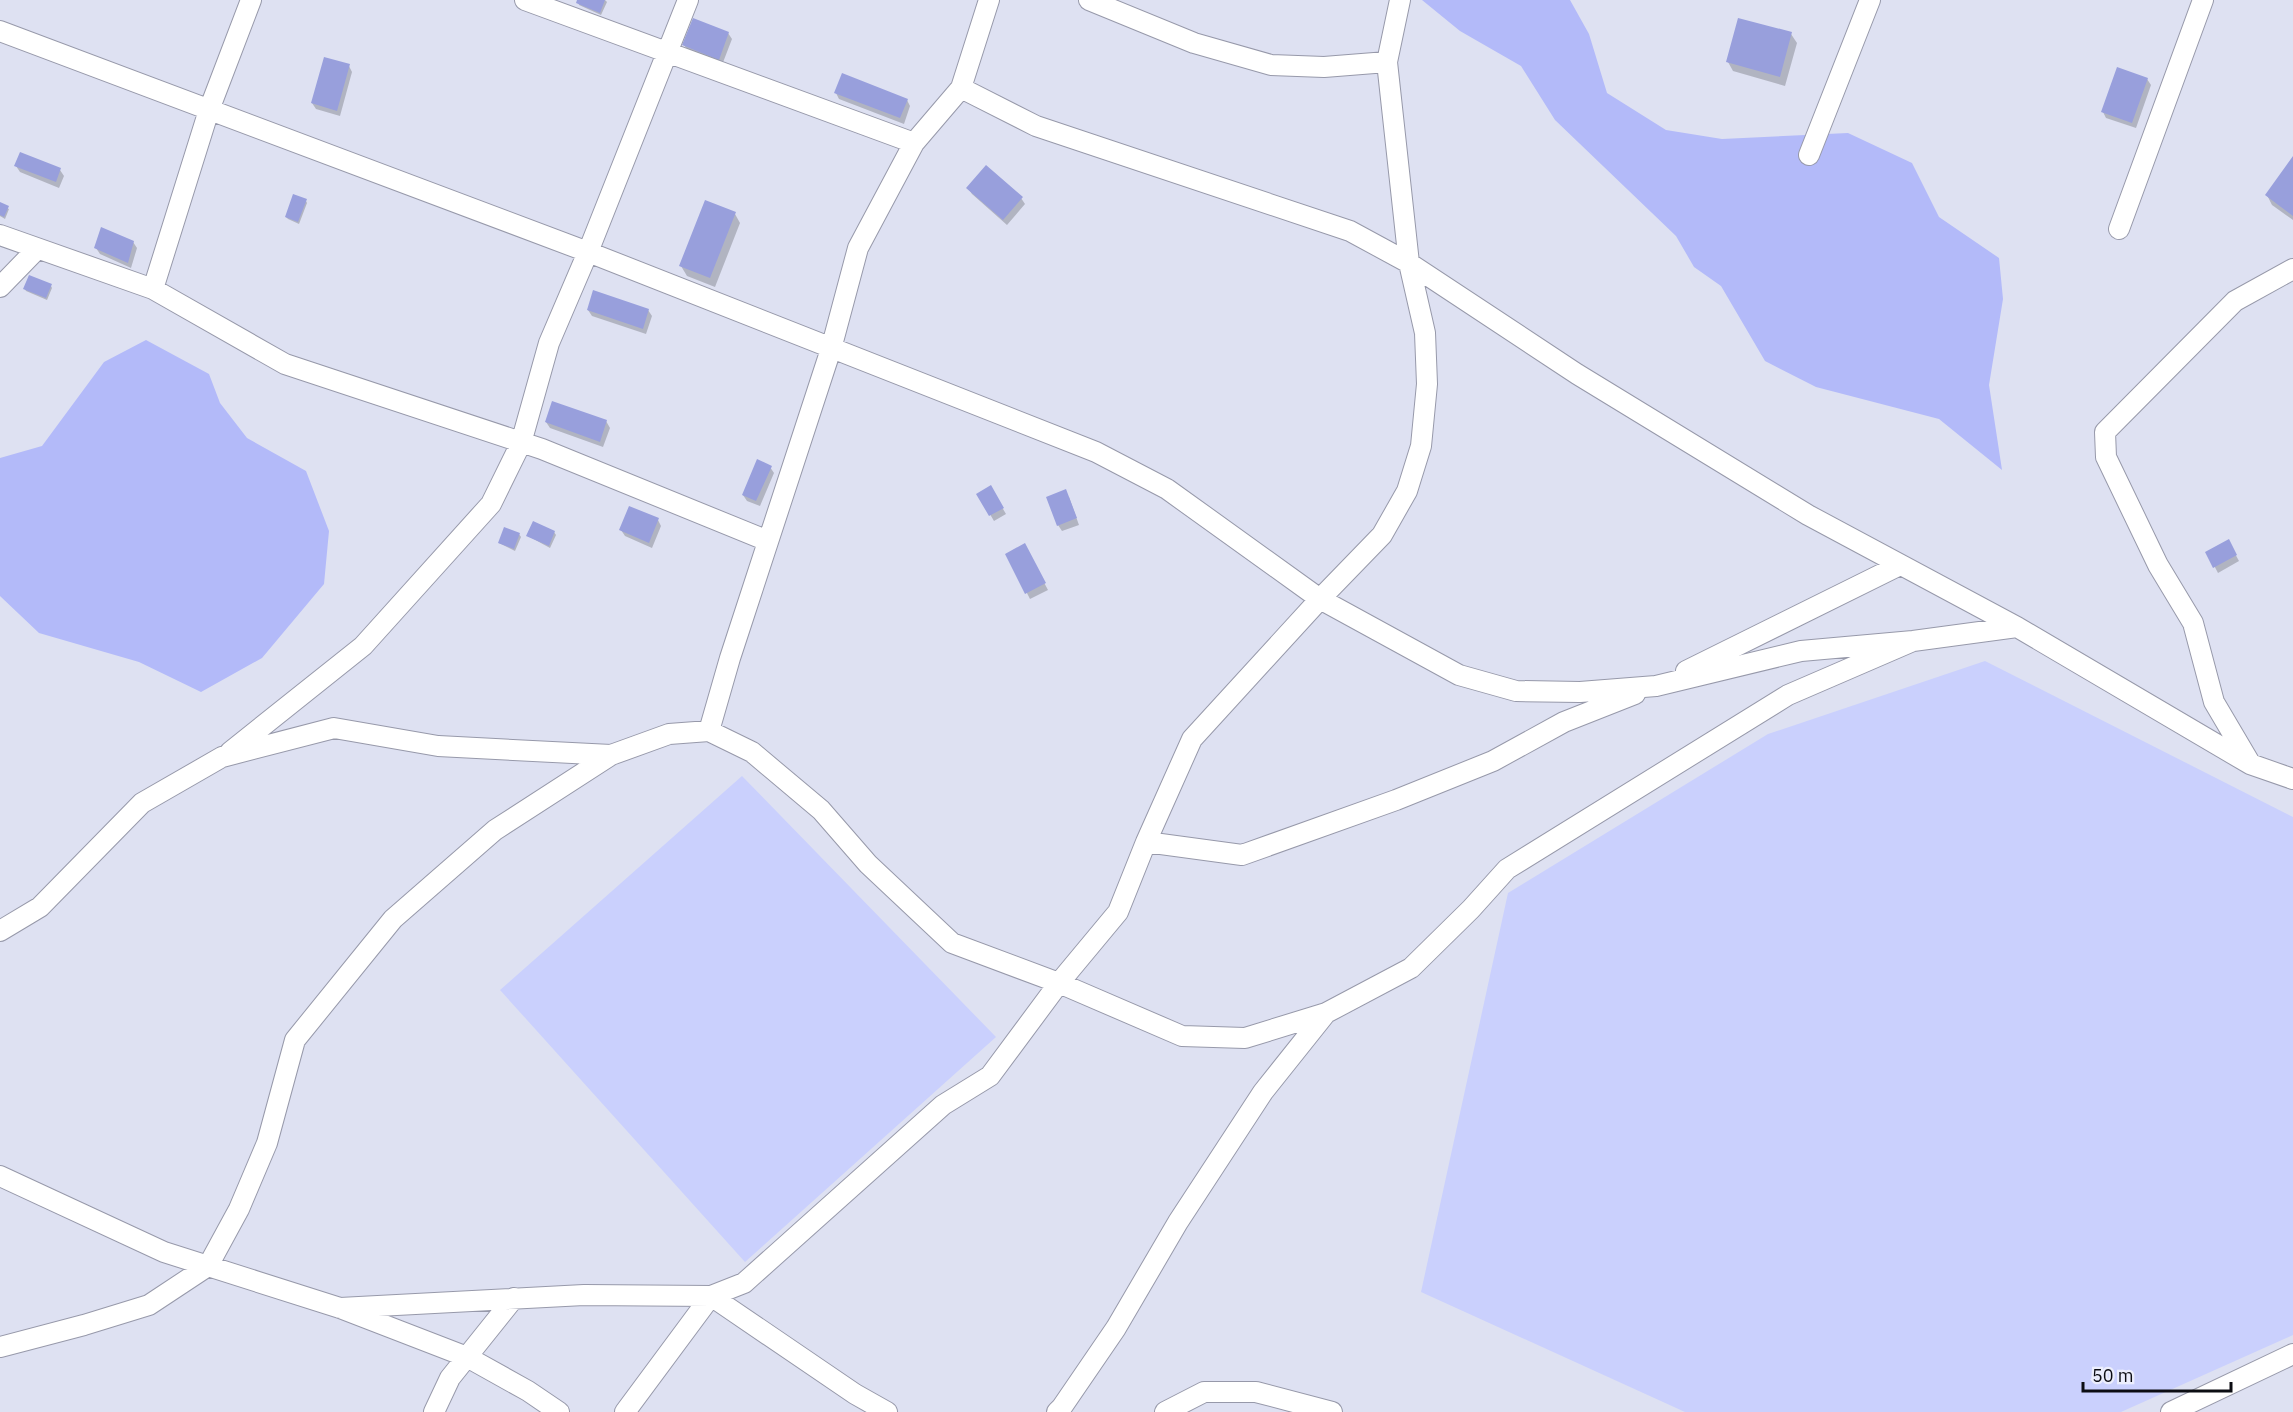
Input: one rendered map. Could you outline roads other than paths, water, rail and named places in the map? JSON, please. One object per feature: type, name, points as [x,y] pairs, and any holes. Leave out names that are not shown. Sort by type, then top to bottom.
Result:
[{"type":"street","points":[[153,289],[209,111],[251,0]]},
{"type":"street","points":[[525,0],[914,143]]},
{"type":"street","points":[[0,931],[40,907],[142,803],[222,758],[363,646],[491,504],[521,443],[549,343],[669,53],[688,0]]},
{"type":"street","points":[[710,731],[730,658],[831,349],[858,248],[914,143],[961,88],[989,0]]},
{"type":"street","points":[[1089,0],[1194,43],[1271,65],[1324,67],[1387,62]]},
{"type":"street","points":[[340,1308],[584,1295],[711,1296],[744,1283],[944,1105],[990,1076],[1059,983],[1118,912],[1146,842],[1192,740],[1320,599],[1382,535],[1407,490],[1421,446],[1427,384],[1425,333],[1409,263],[1387,62],[1400,0]]},
{"type":"street","points":[[1809,155],[1870,0]]},
{"type":"street","points":[[2119,230],[2203,0]]},
{"type":"street","points":[[0,31],[588,252],[1096,452],[1167,489],[1320,599],[1459,675],[1516,691],[1580,692],[1656,686],[1801,651],[1913,641],[2017,627]]},
{"type":"street","points":[[961,88],[1036,126],[1350,231],[1409,263],[1577,374],[1808,515],[2017,627],[2250,764],[2293,779]]},
{"type":"street","points":[[0,235],[153,289],[285,364],[542,449],[768,541]]},
{"type":"street","points":[[0,287],[37,249]]},
{"type":"street","points":[[2250,764],[2214,702],[2193,623],[2158,565],[2106,457],[2105,432],[2235,301],[2293,269]]},
{"type":"street","points":[[1146,842],[1242,855],[1396,800],[1493,761],[1564,722],[1656,686],[1900,564]]},
{"type":"street","points":[[0,1347],[149,1305],[208,1266],[239,1209],[267,1143],[295,1040],[393,919],[495,830],[611,755],[669,734],[710,731],[752,752],[821,810],[868,864],[952,943],[1059,983],[1182,1035],[1245,1038],[1326,1013],[1411,968],[1471,909],[1507,869],[1788,695],[1913,641]]},
{"type":"street","points":[[222,758],[334,728],[438,746],[611,755]]},
{"type":"street","points":[[1057,1412],[1116,1328],[1178,1222],[1263,1092],[1326,1013]]},
{"type":"street","points":[[0,1176],[164,1252],[340,1308],[467,1357],[528,1391],[559,1412]]},
{"type":"street","points":[[625,1412],[711,1296]]},
{"type":"street","points":[[711,1296],[855,1394],[887,1412]]},
{"type":"street","points":[[435,1412],[450,1378],[514,1298]]},
{"type":"street","points":[[2171,1412],[2293,1354]]},
{"type":"street","points":[[1165,1412],[1204,1392],[1256,1392],[1332,1412]]}]
